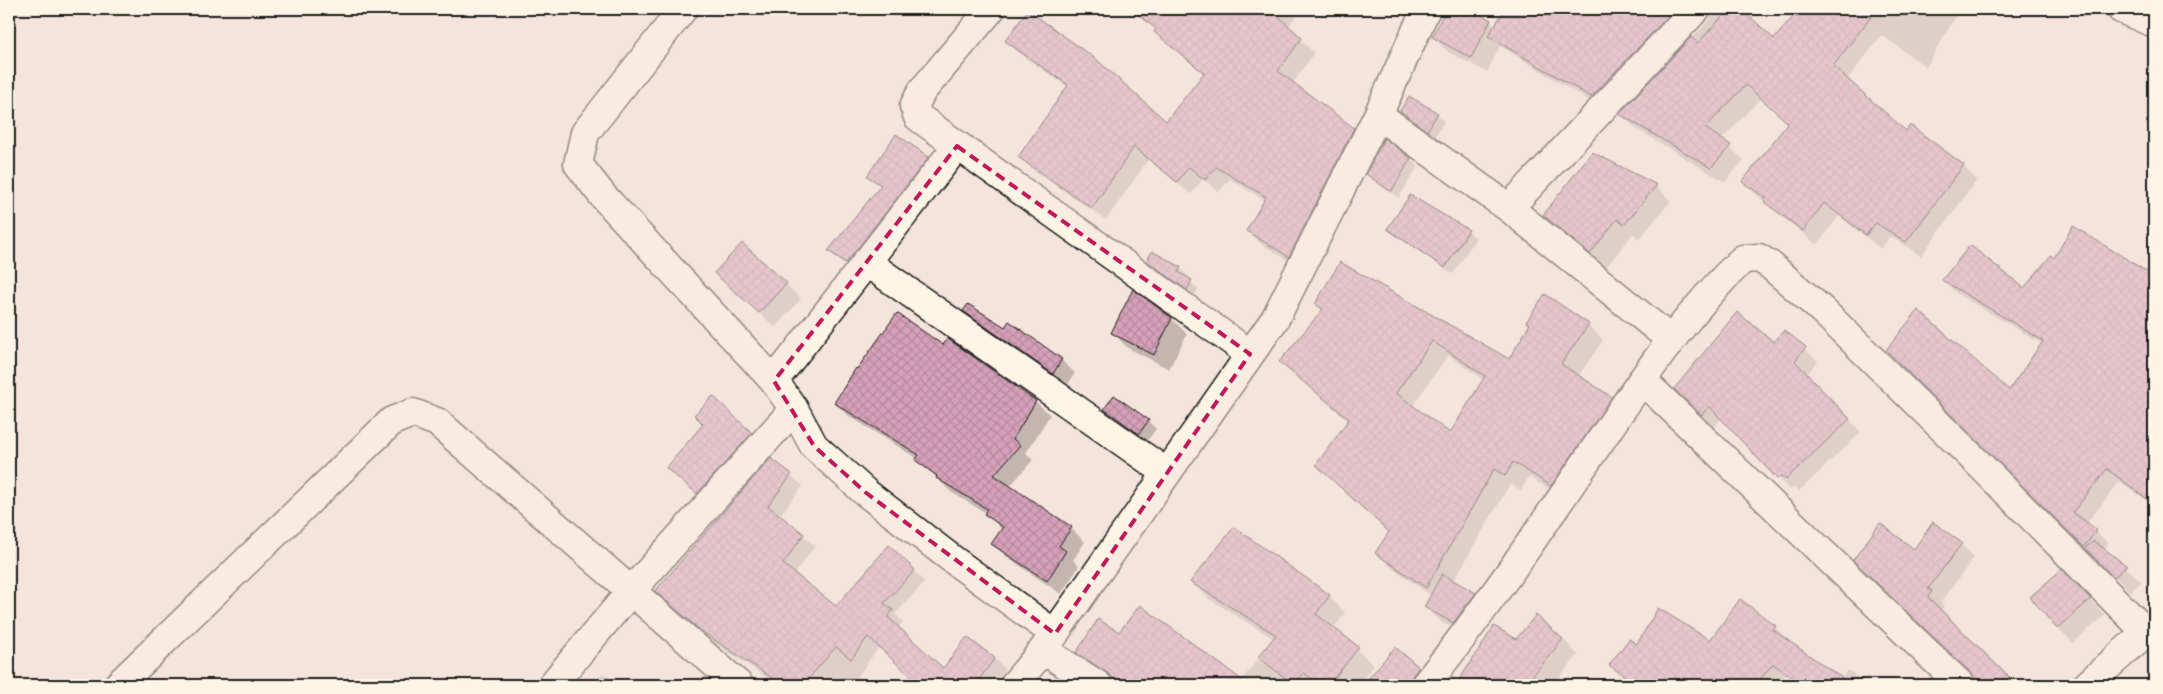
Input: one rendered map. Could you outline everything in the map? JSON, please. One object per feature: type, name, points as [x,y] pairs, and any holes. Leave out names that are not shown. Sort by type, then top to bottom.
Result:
[{"type":"street","points":[[683,9],[585,133],[578,164],[603,196],[774,381],[794,408],[814,446],[864,492],[952,560],[1098,685]]},
{"type":"street","points":[[991,9],[922,91],[914,106],[918,118],[1250,354]]},
{"type":"street","points":[[1014,685],[1049,642],[1275,319],[1378,114],[1426,9]]},
{"type":"street","points":[[1509,208],[1696,9]]},
{"type":"street","points":[[2121,9],[2154,23]]},
{"type":"street","points":[[1378,114],[1509,208],[1670,339]]},
{"type":"street","points":[[774,381],[957,146]]},
{"type":"street","points":[[1425,685],[1564,494],[1670,339],[1724,277],[1743,259],[1759,258],[1823,311],[1976,461],[2152,627],[2087,685]]},
{"type":"street","points":[[866,262],[1167,473]]},
{"type":"street","points":[[1642,380],[1961,685]]},
{"type":"street","points":[[552,685],[632,590],[794,408]]},
{"type":"street","points":[[118,685],[392,420],[413,413],[437,422],[739,685]]},
{"type":"highlighted area","points":[[957,146],[1250,354],[1055,634],[865,492],[814,446],[774,381]]},
{"type":"building","points":[[1132,9],[1271,9],[1302,38],[1278,71],[1354,128],[1289,257],[1246,231],[1266,197],[1216,167],[1205,180],[1189,167],[1177,182],[1134,147],[1092,208],[1018,157],[1068,85],[1005,41],[1028,10],[1097,60],[1166,121],[1204,73],[1154,32],[1156,29]]},
{"type":"building","points":[[1446,9],[1470,9],[1491,20],[1471,58],[1432,37]]},
{"type":"building","points":[[1505,9],[1662,9],[1669,15],[1591,97],[1488,36]]},
{"type":"building","points":[[1729,9],[1742,9],[1774,39],[1800,9],[1877,9],[1833,66],[1906,131],[1910,125],[1964,165],[1906,242],[1876,223],[1866,235],[1824,203],[1803,231],[1764,202],[1766,198],[1742,182],[1788,123],[1746,85],[1705,128],[1731,145],[1711,168],[1619,114],[1691,37],[1698,43]]},
{"type":"building","points":[[1409,96],[1438,113],[1427,131],[1400,111]]},
{"type":"building","points":[[896,134],[929,157],[846,263],[828,251],[881,185],[867,176]]},
{"type":"building","points":[[1384,138],[1411,158],[1391,192],[1366,174]]},
{"type":"building","points":[[1592,152],[1657,185],[1624,225],[1617,219],[1590,254],[1543,215]]},
{"type":"building","points":[[1410,195],[1469,230],[1445,268],[1387,229]]},
{"type":"building","points":[[2073,226],[2154,276],[2154,504],[2107,469],[2073,512],[2097,530],[2084,547],[1886,350],[1918,310],[2009,390],[2043,341],[1942,280],[1970,245],[2024,288],[2051,255],[2054,258]]},
{"type":"building","points":[[742,243],[787,283],[759,313],[714,273]]},
{"type":"building","points":[[1152,251],[1181,267],[1178,272],[1192,280],[1187,290],[1147,261]]},
{"type":"building","points":[[1340,262],[1509,359],[1530,324],[1526,322],[1545,294],[1589,324],[1561,364],[1612,397],[1551,486],[1513,462],[1505,476],[1494,469],[1426,588],[1375,553],[1389,532],[1316,465],[1349,419],[1279,362],[1323,309],[1315,304]],"holes":[[[1432,341],[1485,376],[1450,433],[1396,393]]]},
{"type":"building","points":[[1133,289],[1172,318],[1154,355],[1111,333]]},
{"type":"building","points":[[968,304],[1005,327],[1009,321],[1062,359],[1053,374],[963,311]]},
{"type":"building","points":[[1737,312],[1774,342],[1784,330],[1806,347],[1795,361],[1850,419],[1786,479],[1781,476],[1777,479],[1709,406],[1702,415],[1674,389]]},
{"type":"building","points":[[897,313],[943,345],[947,338],[1036,401],[1013,439],[1020,445],[994,475],[1072,527],[1059,546],[1066,551],[1047,581],[991,544],[1003,527],[984,514],[987,509],[936,478],[937,476],[915,460],[919,455],[834,403],[856,368]]},
{"type":"building","points":[[1114,395],[1149,420],[1139,434],[1104,409]]},
{"type":"building","points":[[713,396],[752,433],[697,494],[666,468],[703,424],[694,415]]},
{"type":"building","points":[[771,458],[792,474],[768,506],[804,534],[783,564],[836,606],[889,545],[915,570],[884,603],[893,610],[888,617],[943,668],[967,637],[995,658],[975,685],[920,685],[868,637],[851,659],[836,647],[803,685],[783,685],[701,631],[655,591]]},
{"type":"building","points":[[1933,522],[1962,543],[1928,589],[1932,591],[1928,597],[2017,685],[1978,685],[1972,674],[1853,560],[1880,523],[1914,549]]},
{"type":"building","points":[[1234,527],[1330,595],[1316,614],[1359,647],[1329,685],[1320,685],[1304,673],[1294,685],[1258,657],[1276,635],[1190,582]]},
{"type":"building","points":[[2094,541],[2127,566],[2114,578],[2085,548]]},
{"type":"building","points":[[2062,569],[2091,599],[2057,629],[2030,597]]},
{"type":"building","points":[[1442,574],[1476,593],[1453,623],[1424,607]]},
{"type":"building","points":[[1740,599],[1776,626],[1773,630],[1852,685],[1804,685],[1773,664],[1755,685],[1636,685],[1609,665],[1629,639],[1637,644],[1658,608],[1710,640]]},
{"type":"building","points":[[1140,605],[1249,685],[1122,685],[1106,672],[1076,653],[1098,619],[1119,632]]},
{"type":"building","points":[[1536,615],[1563,639],[1525,685],[1456,685],[1494,626],[1516,639]]},
{"type":"building","points":[[1395,647],[1419,667],[1412,676],[1410,685],[1363,685]]}]
